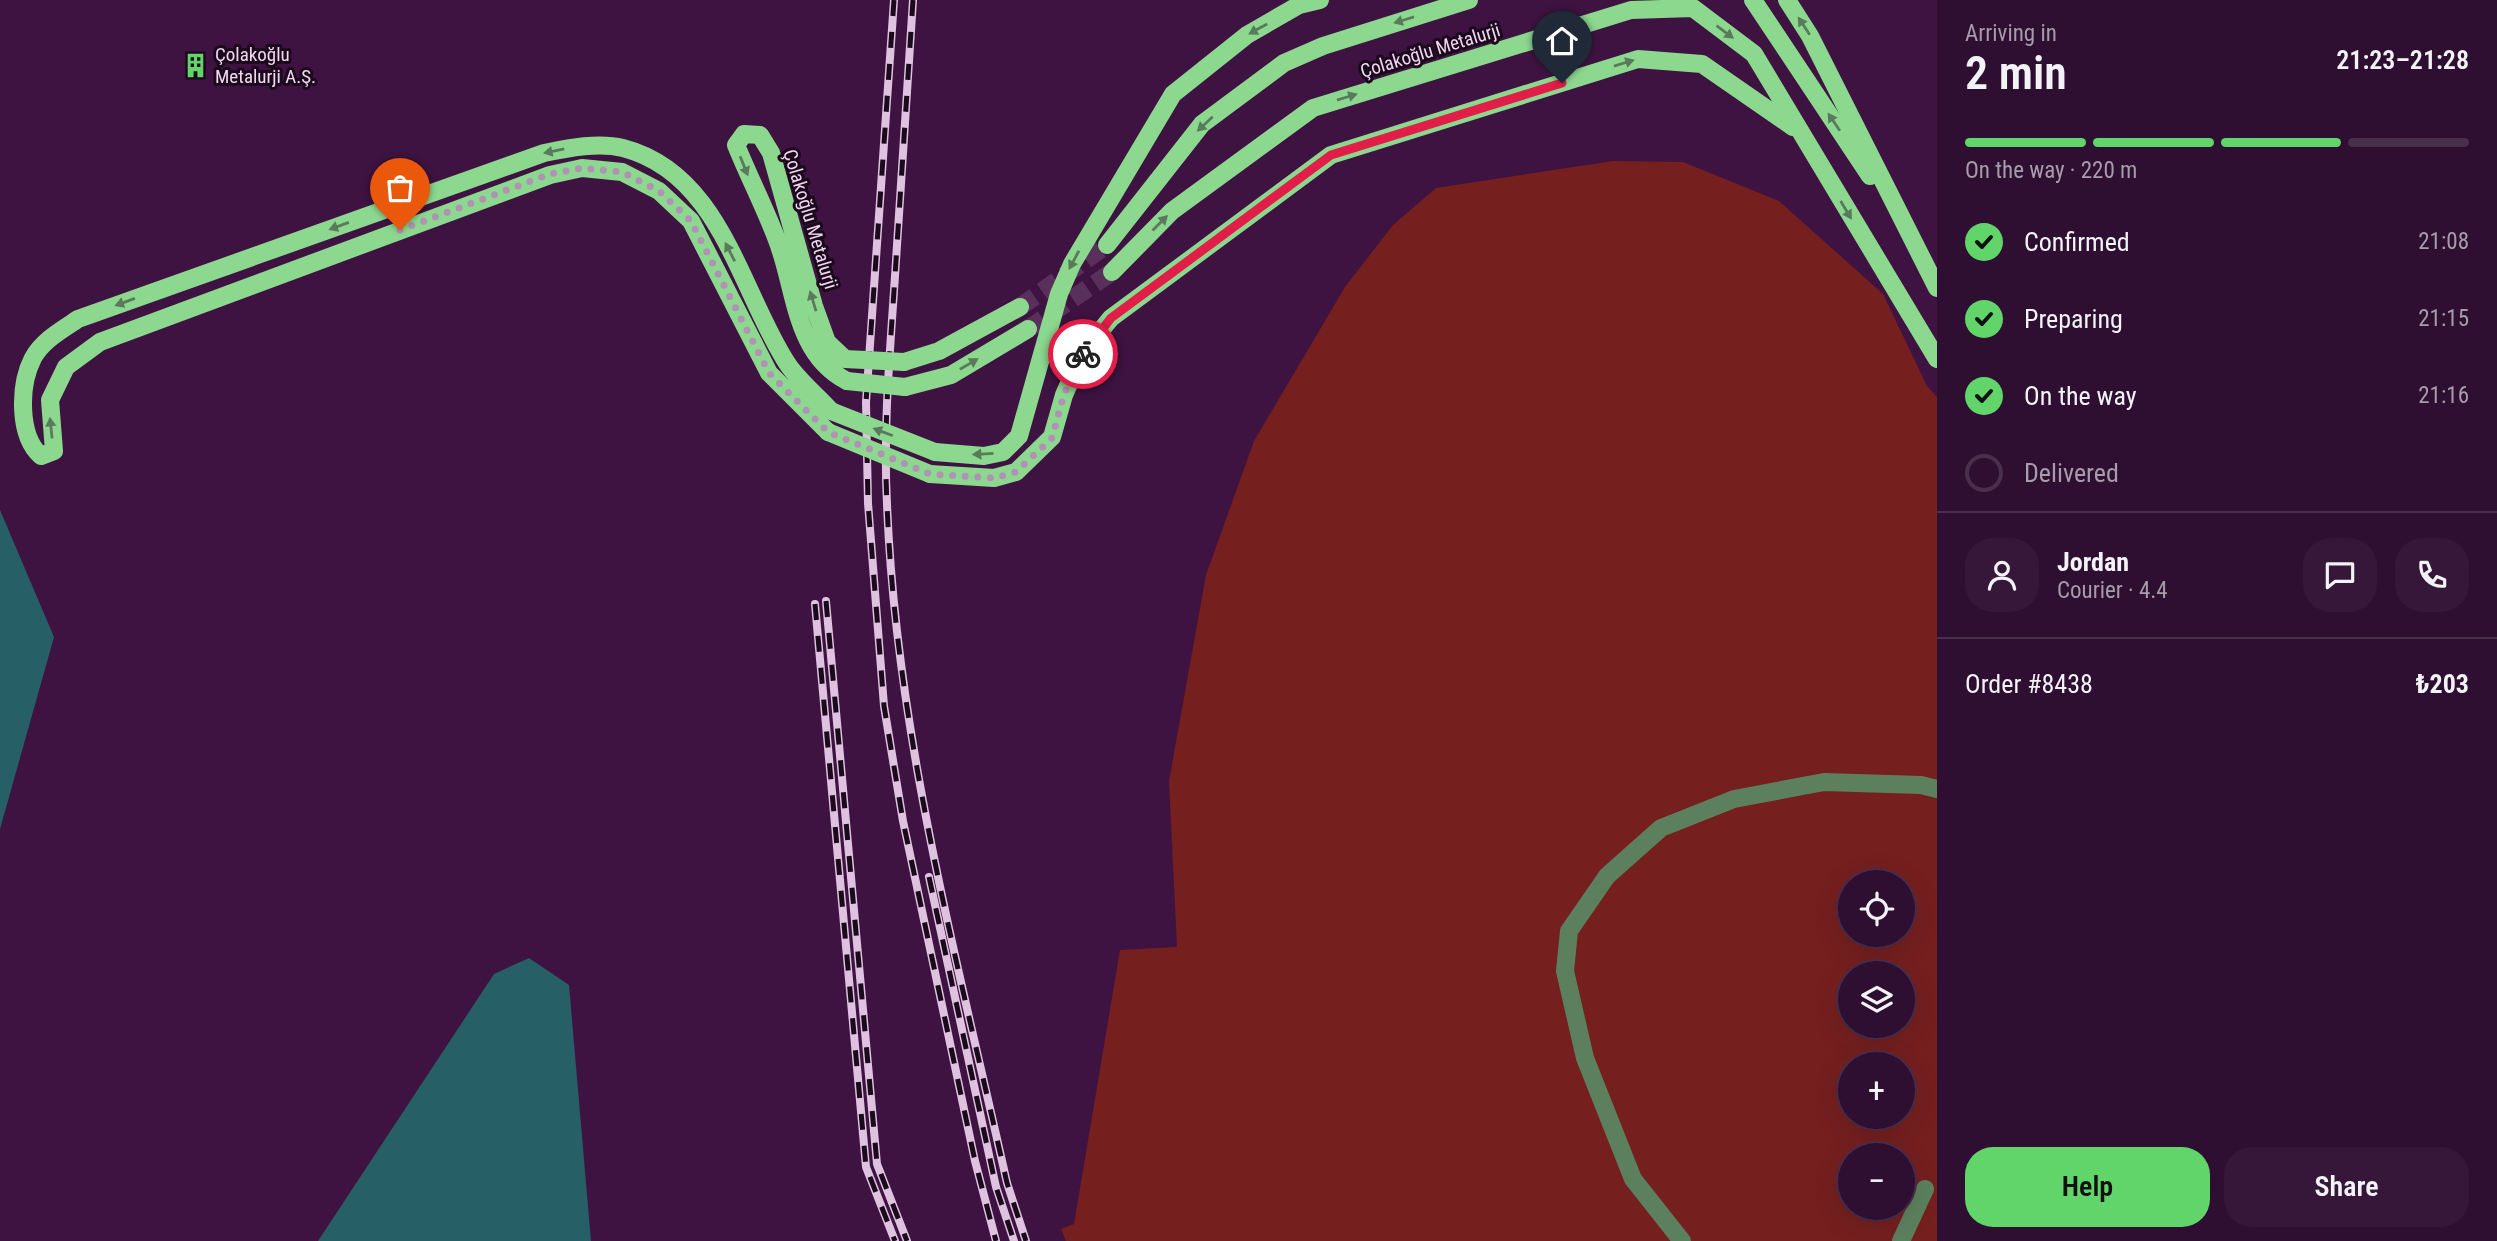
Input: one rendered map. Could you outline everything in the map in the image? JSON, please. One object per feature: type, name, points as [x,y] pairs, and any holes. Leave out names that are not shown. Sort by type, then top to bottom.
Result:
[{"type":"main road","points":[[1320,0],[1299,5],[1247,35],[1173,93],[1072,264],[1059,294],[1019,436],[1003,452],[984,456],[935,452],[831,411],[786,362],[711,212],[661,163],[621,148],[578,146],[544,153],[78,319],[48,340],[33,359],[23,396],[26,428],[32,448],[41,456],[54,451],[50,400],[66,367],[100,342],[550,174],[582,168],[622,172],[659,191],[691,221],[769,373],[828,432],[930,474],[994,478],[1016,472],[1052,438],[1064,394],[1083,352],[1111,318],[1331,155],[1639,59],[1702,64],[1798,131]]},
{"type":"main road","name":"Çolakoğlu Metalurji","points":[[1107,245],[1202,124],[1283,63],[1323,46],[1469,0]]},
{"type":"main road","points":[[1753,0],[1913,240]]},
{"type":"main road","points":[[1787,0],[1810,36],[1937,288]]},
{"type":"main road","name":"Çolakoğlu Metalurji","points":[[1112,272],[1172,211],[1313,108],[1631,10],[1693,8],[1754,54],[1937,359]]},
{"type":"main road","name":"Çolakoğlu Metalurji","points":[[1020,307],[939,351],[904,362],[845,359],[827,342],[814,306],[771,153],[760,135],[744,134],[736,145],[778,242],[809,345],[832,373],[847,381],[905,387],[951,374],[1028,328]]},
{"type":"street","points":[[1682,1241],[1633,1179],[1585,1058],[1565,971],[1569,931],[1606,876],[1661,828],[1734,799],[1824,782],[1921,785],[1937,789]]},
{"type":"street","points":[[1901,1241],[1925,1189]]},
{"type":"shaded area","points":[[1613,161],[1683,162],[1779,201],[1883,294],[1927,386],[1937,397],[1937,1241],[1066,1241],[1061,1229],[1074,1224],[1120,950],[1177,947],[1169,781],[1206,575],[1254,441],[1345,287],[1393,225],[1436,188]]},
{"type":"shaded area","points":[[0,510],[54,637],[0,829]]},
{"type":"shaded area","points":[[529,958],[569,985],[591,1241],[318,1241],[494,974]]},
{"type":"tunnel","points":[[1020,307],[1107,245]]},
{"type":"tunnel","points":[[1028,329],[1112,272]]},
{"type":"railway","points":[[894,0],[866,402],[868,503],[884,706],[903,821],[975,1161],[996,1241]]},
{"type":"railway","points":[[913,0],[886,419],[887,504],[893,590],[916,761],[949,930],[1007,1183],[1026,1241]]},
{"type":"railway","points":[[826,601],[877,1164],[907,1241]]},
{"type":"railway","points":[[815,604],[866,1167],[895,1241]]},
{"type":"railway","points":[[929,877],[996,1187],[1014,1241]]},
{"type":"way so far","points":[[400,230],[550,174],[582,168],[622,172],[659,191],[691,221],[769,373],[828,432],[930,474],[994,478],[1016,472],[1052,438],[1064,394],[1083,354]]},
{"type":"place","name":"Çolakoğlu Metalurji A.Ş.","points":[[195,65]]},
{"type":"route","points":[[1083,354],[1111,318],[1331,155],[1562,83]]}]
